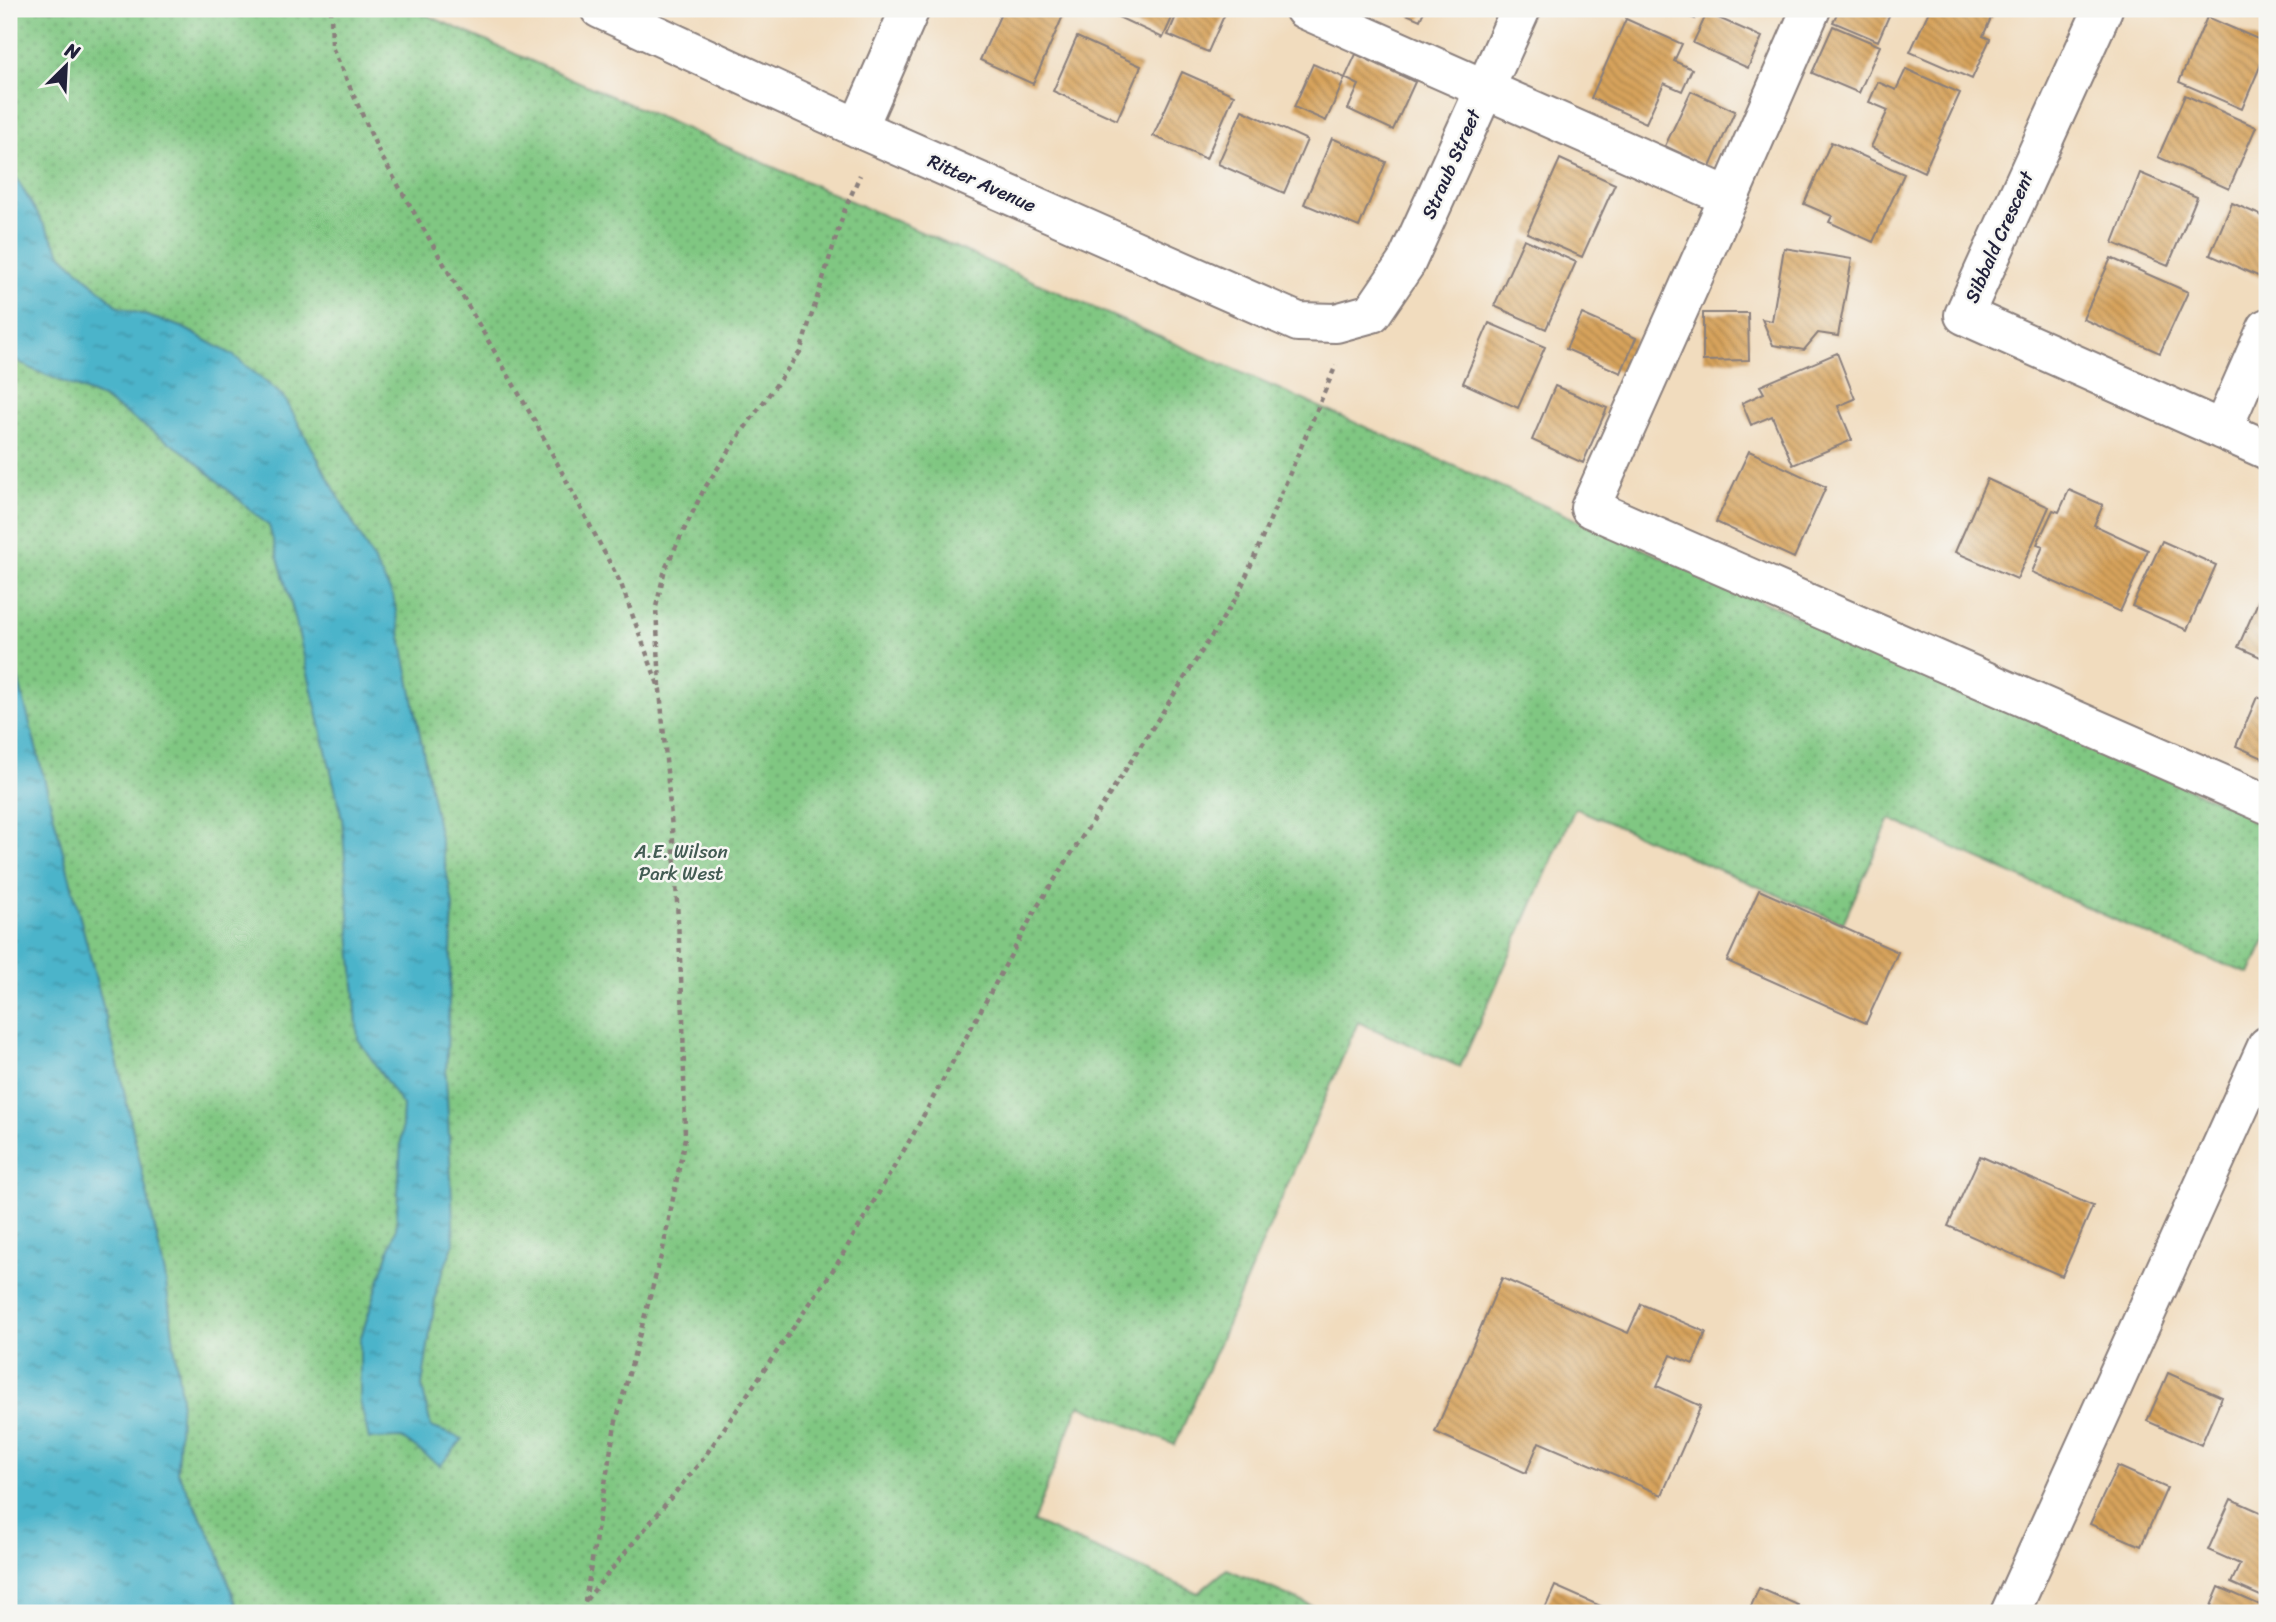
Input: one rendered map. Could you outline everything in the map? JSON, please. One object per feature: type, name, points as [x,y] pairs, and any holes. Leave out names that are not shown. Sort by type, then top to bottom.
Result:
[{"type":"street","name":"Ritter Avenue","points":[[600,9],[867,132],[1298,322],[1354,318]]},
{"type":"street","points":[[867,132],[910,9]]},
{"type":"street","points":[[1304,9],[1730,197]]},
{"type":"street","name":"Straub Street","points":[[1354,318],[1406,263],[1521,9]]},
{"type":"street","points":[[1811,9],[1590,508],[2267,804]]},
{"type":"street","name":"Sibbald Crescent","points":[[2103,9],[1964,315],[2267,450]]},
{"type":"street","points":[[2222,430],[2267,328]]},
{"type":"street","points":[[2010,1613],[2267,1046]]},
{"type":"path","points":[[331,9],[332,47],[379,152],[537,425],[621,584],[660,690]]},
{"type":"path","points":[[583,1613],[615,1425],[663,1249],[685,1138],[683,1015],[675,864],[660,690],[656,607],[665,569],[704,489],[800,352],[867,132]]},
{"type":"path","points":[[585,1601],[703,1459],[837,1265],[914,1133],[1037,906],[1238,595],[1354,318]]},
{"type":"green space","name":"A.E. Wilson Park West","points":[[9,9],[413,9],[2267,823],[2267,936],[2250,974],[2171,945],[1890,819],[1843,923],[1575,808],[1460,1067],[1358,1022],[1175,1445],[1079,1405],[1033,1522],[1198,1593],[1227,1569],[1328,1613],[9,1613]]},
{"type":"water","points":[[9,166],[62,255],[119,307],[182,327],[233,355],[284,397],[393,596],[453,905],[446,1075],[454,1243],[437,1287],[422,1386],[431,1427],[463,1439],[440,1466],[402,1438],[369,1439],[360,1401],[360,1340],[396,1229],[403,1106],[358,1039],[342,818],[294,614],[269,526],[187,454],[102,398],[32,369],[9,356]]},
{"type":"water","points":[[9,643],[118,1064],[165,1274],[181,1396],[177,1471],[217,1548],[239,1613],[9,1613]]},
{"type":"building","points":[[1003,9],[1066,9],[1033,84],[980,60]]},
{"type":"building","points":[[1119,9],[1176,9],[1163,38],[1116,16]]},
{"type":"building","points":[[1179,9],[1227,9],[1208,52],[1168,35]]},
{"type":"building","points":[[1395,9],[1425,9],[1420,20]]},
{"type":"building","points":[[1673,9],[1700,9],[1695,19]]},
{"type":"building","points":[[1839,9],[1892,9],[1878,41],[1833,22]]},
{"type":"building","points":[[1930,9],[1995,9],[1983,36],[1990,39],[1972,79],[1910,52]]},
{"type":"building","points":[[1707,13],[1762,37],[1748,68],[1693,43]]},
{"type":"building","points":[[2207,17],[2267,43],[2267,50],[2242,109],[2179,82]]},
{"type":"building","points":[[1626,19],[1682,44],[1674,61],[1692,69],[1682,91],[1664,83],[1646,123],[1591,98]]},
{"type":"building","points":[[1833,26],[1880,46],[1859,93],[1812,73]]},
{"type":"building","points":[[1077,37],[1141,66],[1117,120],[1053,91]]},
{"type":"building","points":[[1356,54],[1415,82],[1393,130],[1348,109],[1359,85],[1345,78]]},
{"type":"building","points":[[1313,64],[1345,78],[1326,121],[1294,107]]},
{"type":"building","points":[[1906,69],[1960,93],[1924,172],[1871,147],[1888,110],[1869,102],[1878,82],[1896,90]]},
{"type":"building","points":[[1182,72],[1234,95],[1206,159],[1153,136]]},
{"type":"building","points":[[1691,91],[1735,111],[1710,167],[1665,146]]},
{"type":"building","points":[[2185,95],[2256,127],[2229,189],[2158,157]]},
{"type":"building","points":[[1242,110],[1307,140],[1284,193],[1218,164]]},
{"type":"building","points":[[1332,138],[1386,162],[1359,227],[1304,204]]},
{"type":"building","points":[[1831,142],[1904,174],[1873,242],[1829,222],[1832,216],[1804,204]]},
{"type":"building","points":[[1560,159],[1615,184],[1582,257],[1527,233]]},
{"type":"building","points":[[2140,173],[2197,197],[2168,266],[2113,243]]},
{"type":"building","points":[[2232,203],[2267,218],[2267,261],[2260,277],[2210,255]]},
{"type":"building","points":[[1524,239],[1576,262],[1546,329],[1494,306]]},
{"type":"building","points":[[1784,248],[1852,259],[1838,336],[1818,333],[1804,350],[1773,345],[1762,319],[1772,321]]},
{"type":"building","points":[[2111,258],[2188,292],[2160,353],[2083,319]]},
{"type":"building","points":[[1703,313],[1748,313],[1749,360],[1703,361]]},
{"type":"building","points":[[1582,314],[1636,338],[1621,373],[1566,349]]},
{"type":"building","points":[[1489,323],[1545,347],[1518,408],[1463,383]]},
{"type":"building","points":[[1837,353],[1855,399],[1838,406],[1852,440],[1793,465],[1772,416],[1751,425],[1742,403],[1764,393],[1760,386]]},
{"type":"building","points":[[1555,386],[1607,408],[1583,463],[1532,440]]},
{"type":"building","points":[[1749,451],[1826,487],[1794,558],[1716,522]]},
{"type":"building","points":[[1987,479],[2049,507],[2017,579],[1955,552]]},
{"type":"building","points":[[2069,490],[2103,505],[2094,525],[2148,550],[2120,612],[2032,572],[2043,546],[2037,544],[2053,510],[2059,512]]},
{"type":"building","points":[[2162,541],[2216,565],[2187,630],[2132,606]]},
{"type":"building","points":[[2262,593],[2267,595],[2267,660],[2238,647]]},
{"type":"building","points":[[2257,697],[2267,701],[2267,760],[2236,746]]},
{"type":"building","points":[[1759,890],[1898,952],[1866,1023],[1727,961]]},
{"type":"building","points":[[1980,1156],[2093,1206],[2062,1276],[1948,1226]]},
{"type":"building","points":[[1502,1278],[1628,1333],[1641,1304],[1706,1332],[1693,1364],[1671,1355],[1657,1386],[1701,1406],[1662,1495],[1539,1442],[1526,1473],[1435,1432]]},
{"type":"building","points":[[2168,1373],[2222,1397],[2201,1445],[2147,1421]]},
{"type":"building","points":[[2117,1466],[2167,1488],[2141,1546],[2090,1524]]},
{"type":"building","points":[[2231,1499],[2267,1515],[2267,1599],[2231,1583],[2240,1564],[2208,1550]]},
{"type":"building","points":[[1555,1586],[1605,1608],[1603,1613],[1543,1613]]},
{"type":"building","points":[[2219,1587],[2267,1608],[2267,1613],[2208,1613]]},
{"type":"building","points":[[1759,1588],[1798,1605],[1797,1609],[1806,1613],[1748,1613]]}]
